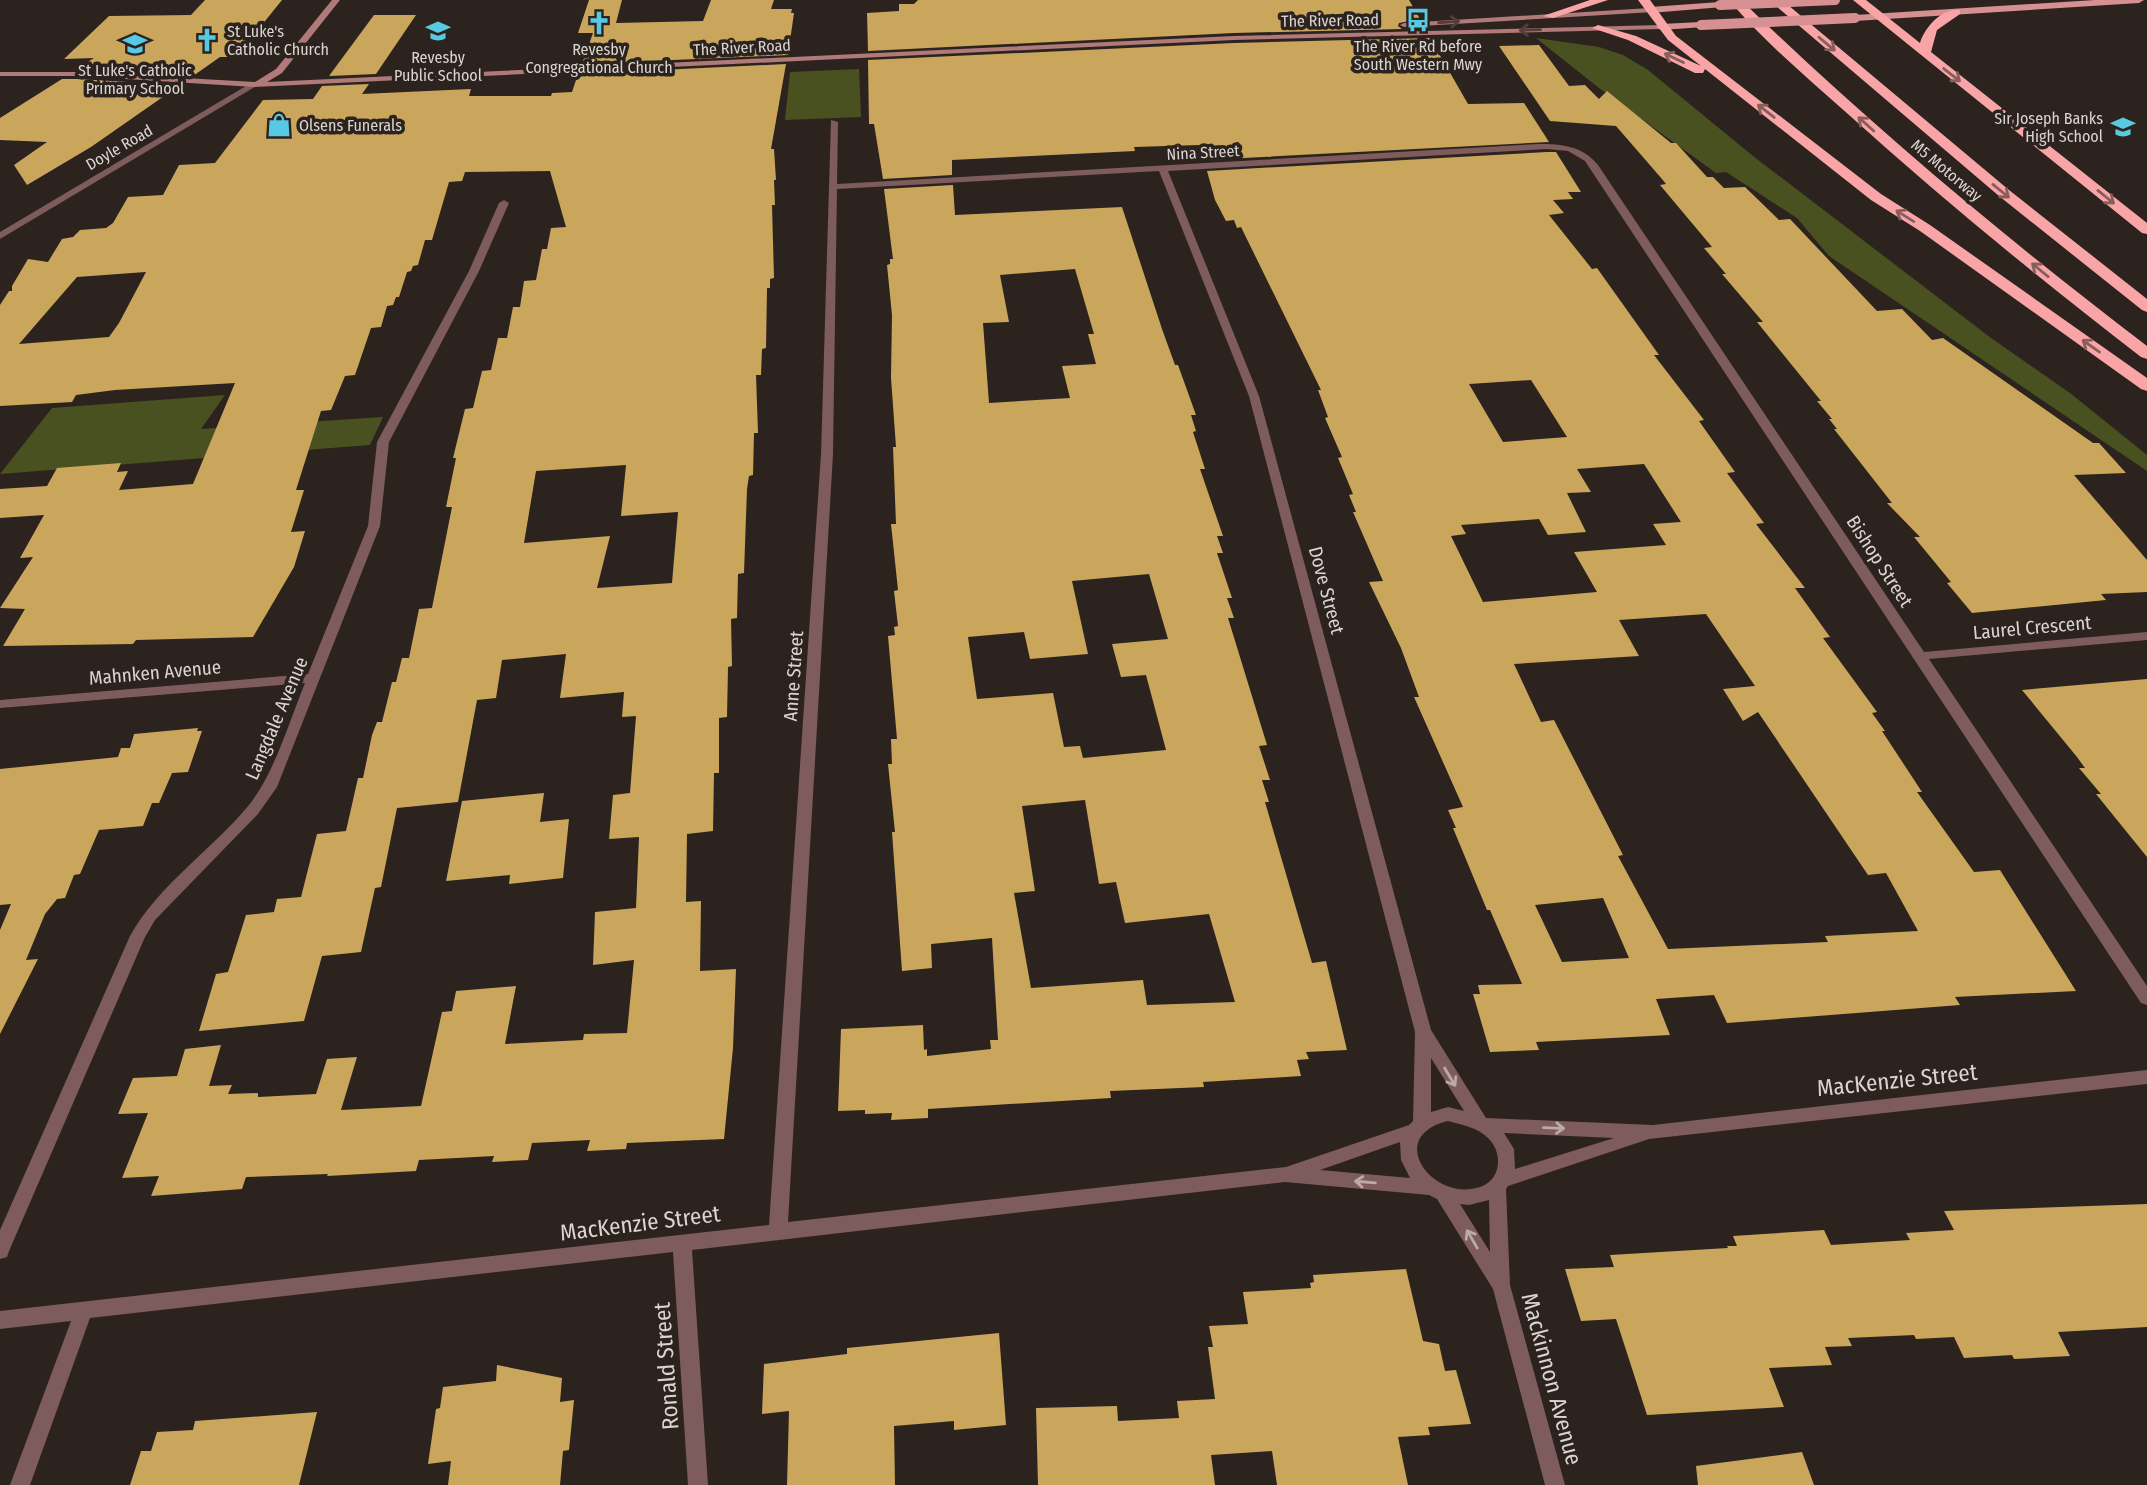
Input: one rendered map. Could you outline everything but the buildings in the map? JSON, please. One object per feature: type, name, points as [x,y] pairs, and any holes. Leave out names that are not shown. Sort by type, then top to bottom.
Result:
[{"type":"highway","points":[[1549,16],[1602,0]]},
{"type":"highway","name":"M5 Motorway","points":[[1735,0],[1883,139],[2082,305],[2147,354]]},
{"type":"highway","name":"M5 Motorway","points":[[1775,0],[2004,193],[2147,307]]},
{"type":"highway","points":[[1859,0],[2147,230]]},
{"type":"highway","points":[[1647,5],[1661,27],[1672,38],[1875,197],[1925,228],[2147,386]]},
{"type":"highway","points":[[1925,53],[1926,37],[1934,24],[1956,12]]},
{"type":"highway","points":[[1598,28],[1632,38],[1735,87]]},
{"type":"main road","points":[[254,85],[279,71],[336,0]]},
{"type":"main road","name":"The River Road","points":[[1234,38],[1549,16],[1647,5],[1682,8],[1840,0]]},
{"type":"main road","name":"The River Road","points":[[0,74],[77,74],[254,85],[1234,38],[1661,27],[2139,0]]},
{"type":"street","name":"Doyle Road","points":[[0,236],[254,85]]},
{"type":"street","name":"Anne Street","points":[[778,1232],[827,454],[834,122]]},
{"type":"street","name":"Nina Street","points":[[832,187],[1539,147],[1576,150]]},
{"type":"street","name":"Bishop Street","points":[[1576,150],[1594,164],[2147,999]]},
{"type":"street","name":"Dove Street","points":[[1162,168],[1254,396],[1423,1032],[1463,1099],[1482,1123]]},
{"type":"street","name":"Langdale Avenue","points":[[0,1251],[138,936],[150,916],[253,810],[271,787],[374,526],[383,442],[474,271],[504,203]]},
{"type":"street","name":"Laurel Crescent","points":[[1920,656],[2147,636]]},
{"type":"street","name":"Mahnken Avenue","points":[[0,704],[314,678]]},
{"type":"street","name":"Dove Street","points":[[1419,1126],[1423,1032]]},
{"type":"street","name":"MacKenzie Street","points":[[1482,1123],[1653,1132],[2147,1077]]},
{"type":"street","points":[[1448,1114],[1464,1115],[1482,1123],[1503,1142],[1508,1157],[1508,1171],[1490,1193],[1474,1198],[1438,1191],[1423,1181],[1413,1168],[1408,1153],[1409,1138],[1419,1126],[1430,1117],[1448,1114]]},
{"type":"street","name":"MacKenzie Street","points":[[1285,1174],[1419,1126]]},
{"type":"street","name":"MacKenzie Street","points":[[1500,1183],[1653,1132]]},
{"type":"street","name":"MacKenzie Street","points":[[0,1320],[1285,1174],[1438,1191]]},
{"type":"street","name":"Mackinnon Avenue","points":[[1500,1183],[1501,1285],[1555,1485]]},
{"type":"street","name":"Mackinnon Avenue","points":[[1438,1191],[1501,1285]]},
{"type":"street","name":"Ronald Street","points":[[682,1243],[698,1485]]},
{"type":"street","points":[[20,1485],[84,1310]]},
{"type":"green space","points":[[1536,38],[1599,47],[1623,55],[1648,70],[1753,156],[1991,338],[2070,393],[2147,455],[2147,471],[1829,256],[1797,218],[1726,172],[1716,173],[1599,88]]},
{"type":"green space","points":[[859,69],[861,117],[785,120],[790,72]]},
{"type":"green space","points":[[225,395],[201,429],[383,417],[370,445],[0,474],[52,408]]},
{"type":"place","name":"The River Rd before South Western Mwy","points":[[1418,20]]},
{"type":"place","name":"Revesby Congregational Church","points":[[599,23]]},
{"type":"place","name":"Revesby Public School","points":[[438,31]]},
{"type":"place","name":"St Luke's Catholic Church","points":[[207,40]]},
{"type":"place","name":"St Luke's Catholic Primary School","points":[[135,44]]},
{"type":"place","name":"Olsens Funerals","points":[[279,125]]},
{"type":"place","name":"Sir Joseph Banks High School","points":[[2123,127]]}]
